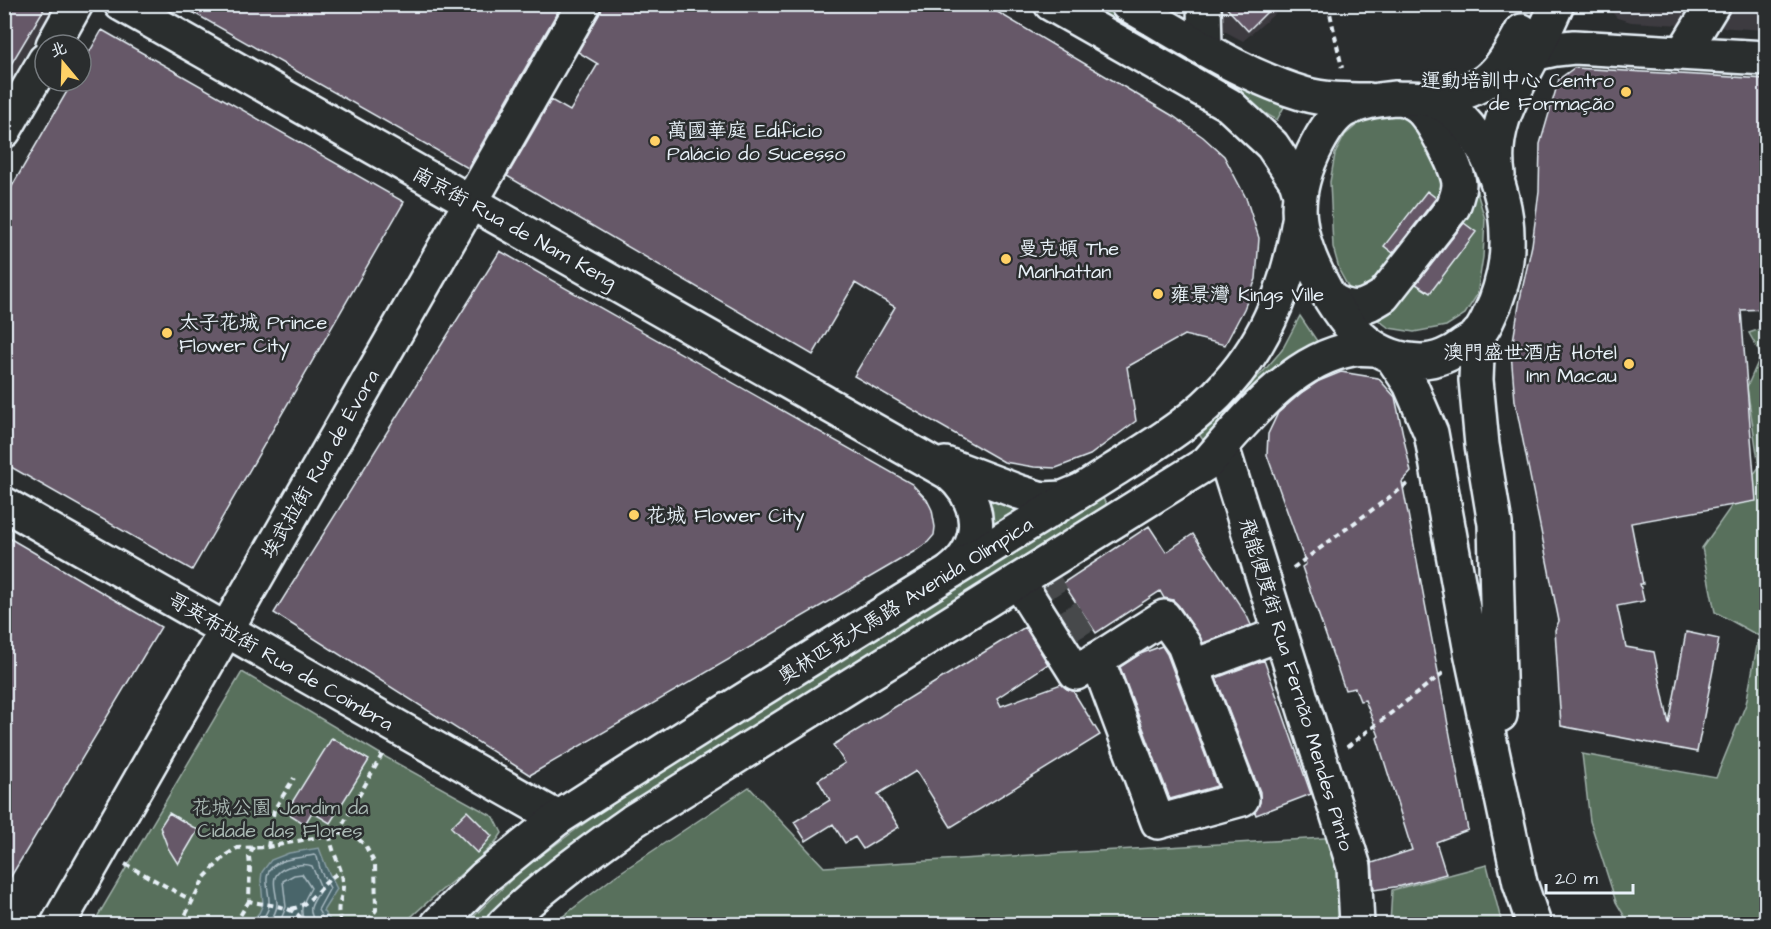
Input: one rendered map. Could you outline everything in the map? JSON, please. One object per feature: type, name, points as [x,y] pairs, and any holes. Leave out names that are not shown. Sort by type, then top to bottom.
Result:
[{"type":"main road","points":[[60,33],[76,4]]},
{"type":"main road","name":"南京街 Rua de Nam Keng","points":[[121,4],[949,473],[963,486],[972,503],[975,521],[973,540],[964,558],[951,571]]},
{"type":"main road","name":"埃武拉街 Rua de Évora","points":[[58,924],[585,4]]},
{"type":"main road","points":[[1051,4],[1229,105],[1272,145],[1296,181],[1308,253],[1340,315],[1355,333],[1384,353],[1410,384],[1431,434],[1471,652],[1520,883],[1534,924]]},
{"type":"main road","points":[[1127,4],[1253,76],[1306,95],[1359,100],[1448,97],[1487,82],[1505,63],[1536,4]]},
{"type":"main road","points":[[1204,4],[1205,48]]},
{"type":"main road","points":[[1557,4],[1559,23],[1574,47]]},
{"type":"main road","points":[[504,924],[516,912],[633,821],[1207,463],[1270,396],[1296,372],[1322,359],[1353,349],[1423,361],[1452,354],[1478,334],[1489,318],[1499,292],[1508,237],[1496,161],[1497,139],[1505,109],[1557,4]]},
{"type":"main road","points":[[1683,53],[1713,4]]},
{"type":"main road","points":[[1533,54],[1574,47],[1767,58]]},
{"type":"main road","points":[[4,131],[33,81]]},
{"type":"main road","points":[[1332,300],[1356,309],[1371,304],[1383,296],[1453,207],[1459,191],[1455,168],[1429,118],[1420,108],[1418,99]]},
{"type":"main road","points":[[1418,99],[1454,113],[1471,129],[1485,154],[1501,194]]},
{"type":"main road","points":[[1300,207],[1306,171],[1327,128],[1359,100]]},
{"type":"main road","name":"奧林匹克大馬路 Avenida Olímpica","points":[[438,924],[485,877],[558,818],[1174,432],[1212,401],[1229,382],[1259,340],[1278,302],[1289,270],[1300,207]]},
{"type":"main road","points":[[1478,334],[1476,380],[1482,445],[1495,524],[1502,799]]},
{"type":"main road","name":"飛能便度街 Rua Fernão Mendes Pinto","points":[[1222,447],[1354,867],[1357,924]]},
{"type":"main road","name":"南京街 Rua de Nam Keng","points":[[909,450],[1032,497],[1052,499],[1073,495],[1082,490]]},
{"type":"main road","name":"哥英布拉街 Rua de Coimbra","points":[[4,504],[558,818]]},
{"type":"main road","points":[[1457,573],[1467,579],[1478,578],[1486,576],[1496,564]]},
{"type":"main road","points":[[1018,581],[1076,673],[1097,659],[1164,617],[1184,645],[1242,799],[1158,822],[1097,659]]},
{"type":"main road","points":[[1192,667],[1280,634]]},
{"type":"path","points":[[1329,4],[1359,100]]},
{"type":"path","points":[[1266,588],[1437,462]]},
{"type":"path","points":[[1323,766],[1471,652]]},
{"type":"path","points":[[338,833],[399,728]]},
{"type":"path","points":[[268,847],[274,810],[294,778]]},
{"type":"path","points":[[181,924],[204,878],[226,855],[237,848],[268,847],[338,833],[355,836],[365,845],[375,864],[376,910],[366,924]]},
{"type":"path","points":[[330,835],[330,845],[341,872],[343,893],[337,906],[342,924]]},
{"type":"path","points":[[234,924],[249,901],[249,857],[253,848]]},
{"type":"path","points":[[102,850],[191,900]]},
{"type":"path","points":[[249,901],[291,909],[299,908],[308,902],[334,874],[341,872]]},
{"type":"path","points":[[291,909],[298,914],[304,924]]},
{"type":"shaded area","points":[[5,5],[54,5],[38,33],[33,33],[33,41],[5,90]]},
{"type":"shaded area","points":[[1175,5],[1285,5],[1243,41]]},
{"type":"shaded area","points":[[1606,5],[1766,5],[1766,30],[1631,22],[1617,18]]},
{"type":"green space","points":[[1073,5],[1107,5],[1285,105],[1277,120]]},
{"type":"green space","points":[[1395,112],[1419,116],[1471,172],[1485,219],[1483,257],[1477,295],[1465,314],[1446,326],[1414,332],[1389,328],[1365,310],[1352,294],[1340,272],[1333,247],[1330,182],[1335,154],[1345,135],[1365,118]]},
{"type":"green space","points":[[1300,316],[1321,347],[1287,365],[1203,440],[1196,430],[1262,373],[1282,350]]},
{"type":"green space","points":[[1766,327],[1766,924],[1629,924],[1616,902],[1590,821],[1582,754],[1716,778],[1746,704],[1759,636],[1715,612],[1702,548],[1759,467],[1747,387],[1761,355],[1749,333]]},
{"type":"green space","points":[[975,494],[1015,505],[1014,513],[1004,522],[992,525]]},
{"type":"green space","points":[[1102,497],[1108,506],[539,875],[480,924],[466,924],[520,871],[616,800]]},
{"type":"green space","name":"花城公園 Jardim da Cidade das Flores","points":[[242,672],[382,755],[494,817],[502,833],[487,851],[404,924],[93,924]]},
{"type":"green space","points":[[749,787],[824,867],[1341,837],[1349,924],[553,924],[615,876]]},
{"type":"green space","points":[[1487,865],[1502,924],[1390,924],[1392,890]]},
{"type":"water","points":[[319,848],[337,889],[323,911],[333,924],[249,924],[259,913],[263,904],[262,872],[271,860],[289,853]]},
{"type":"building","points":[[4,4],[47,4],[4,76]]},
{"type":"building","points":[[178,4],[562,4],[468,168]]},
{"type":"building","points":[[603,4],[984,4],[1173,116],[1203,137],[1224,156],[1246,198],[1259,238],[1256,279],[1244,309],[1225,345],[1184,335],[1127,367],[1136,421],[1090,455],[1056,468],[1004,462],[854,376],[895,307],[855,283],[813,355],[507,176],[551,100],[570,111],[598,64],[578,52]]},
{"type":"building","points":[[1223,4],[1275,4],[1248,31]]},
{"type":"building","name":"太子花城 Prince Flower City","points":[[102,30],[404,202],[192,570],[4,463],[4,200],[66,93],[93,93],[93,46]]},
{"type":"building","points":[[1574,68],[1767,79],[1767,309],[1741,310],[1756,501],[1631,523],[1643,584],[1640,584],[1644,601],[1617,606],[1626,647],[1654,652],[1669,724],[1686,632],[1719,639],[1697,752],[1561,726],[1555,630],[1559,621],[1515,401],[1511,353],[1532,245],[1539,191],[1540,144],[1559,79]]},
{"type":"building","points":[[1427,191],[1436,198],[1393,253],[1384,246]]},
{"type":"building","points":[[1464,223],[1476,232],[1430,293],[1416,284]]},
{"type":"building","name":"花城 Flower City","points":[[500,251],[912,484],[927,500],[932,510],[935,527],[934,535],[915,551],[530,775],[274,613]]},
{"type":"building","points":[[1341,372],[1378,378],[1395,397],[1411,472],[1402,482],[1468,830],[1436,842],[1446,874],[1401,886],[1374,890],[1372,863],[1412,850],[1377,738],[1379,736],[1365,700],[1360,701],[1355,688],[1345,690],[1302,567],[1306,564],[1267,455],[1268,434],[1278,413],[1319,381]]},
{"type":"building","points":[[1149,526],[1166,552],[1193,534],[1251,625],[1203,643],[1179,606],[1173,600],[1164,598],[1160,591],[1096,633],[1063,583]]},
{"type":"building","points":[[4,535],[161,627],[4,888]]},
{"type":"building","points":[[1025,627],[1048,664],[997,698],[1001,706],[1061,684],[1073,691],[1100,735],[951,827],[916,771],[878,794],[899,827],[863,849],[855,837],[845,843],[833,824],[806,841],[794,822],[830,800],[818,780],[845,763],[833,745]]},
{"type":"building","points":[[1162,646],[1217,786],[1170,799],[1120,667],[1140,654]]},
{"type":"building","points":[[1264,660],[1311,794],[1256,815],[1260,792],[1216,678]]},
{"type":"building","points":[[332,738],[369,760],[330,823],[312,812],[305,824],[286,812]]},
{"type":"building","points":[[467,811],[492,836],[477,853],[451,827]]},
{"type":"building","points":[[169,813],[198,830],[178,864],[168,848],[160,827]]},
{"type":"tunnel","points":[[1036,569],[1081,640]]},
{"type":"place","name":"運動培訓中心 Centro de Formação","points":[[1626,92]]},
{"type":"place","name":"萬國華庭 Edifício Palácio do Sucesso","points":[[655,141]]},
{"type":"place","name":"曼克頓 The Manhattan","points":[[1006,259]]},
{"type":"place","name":"雍景灣 Kings Ville","points":[[1158,294]]},
{"type":"place","name":"太子花城 Prince Flower City","points":[[167,333]]},
{"type":"place","name":"澳門盛世酒店 Hotel Inn Macau","points":[[1629,364]]},
{"type":"place","name":"花城 Flower City","points":[[634,515]]}]
